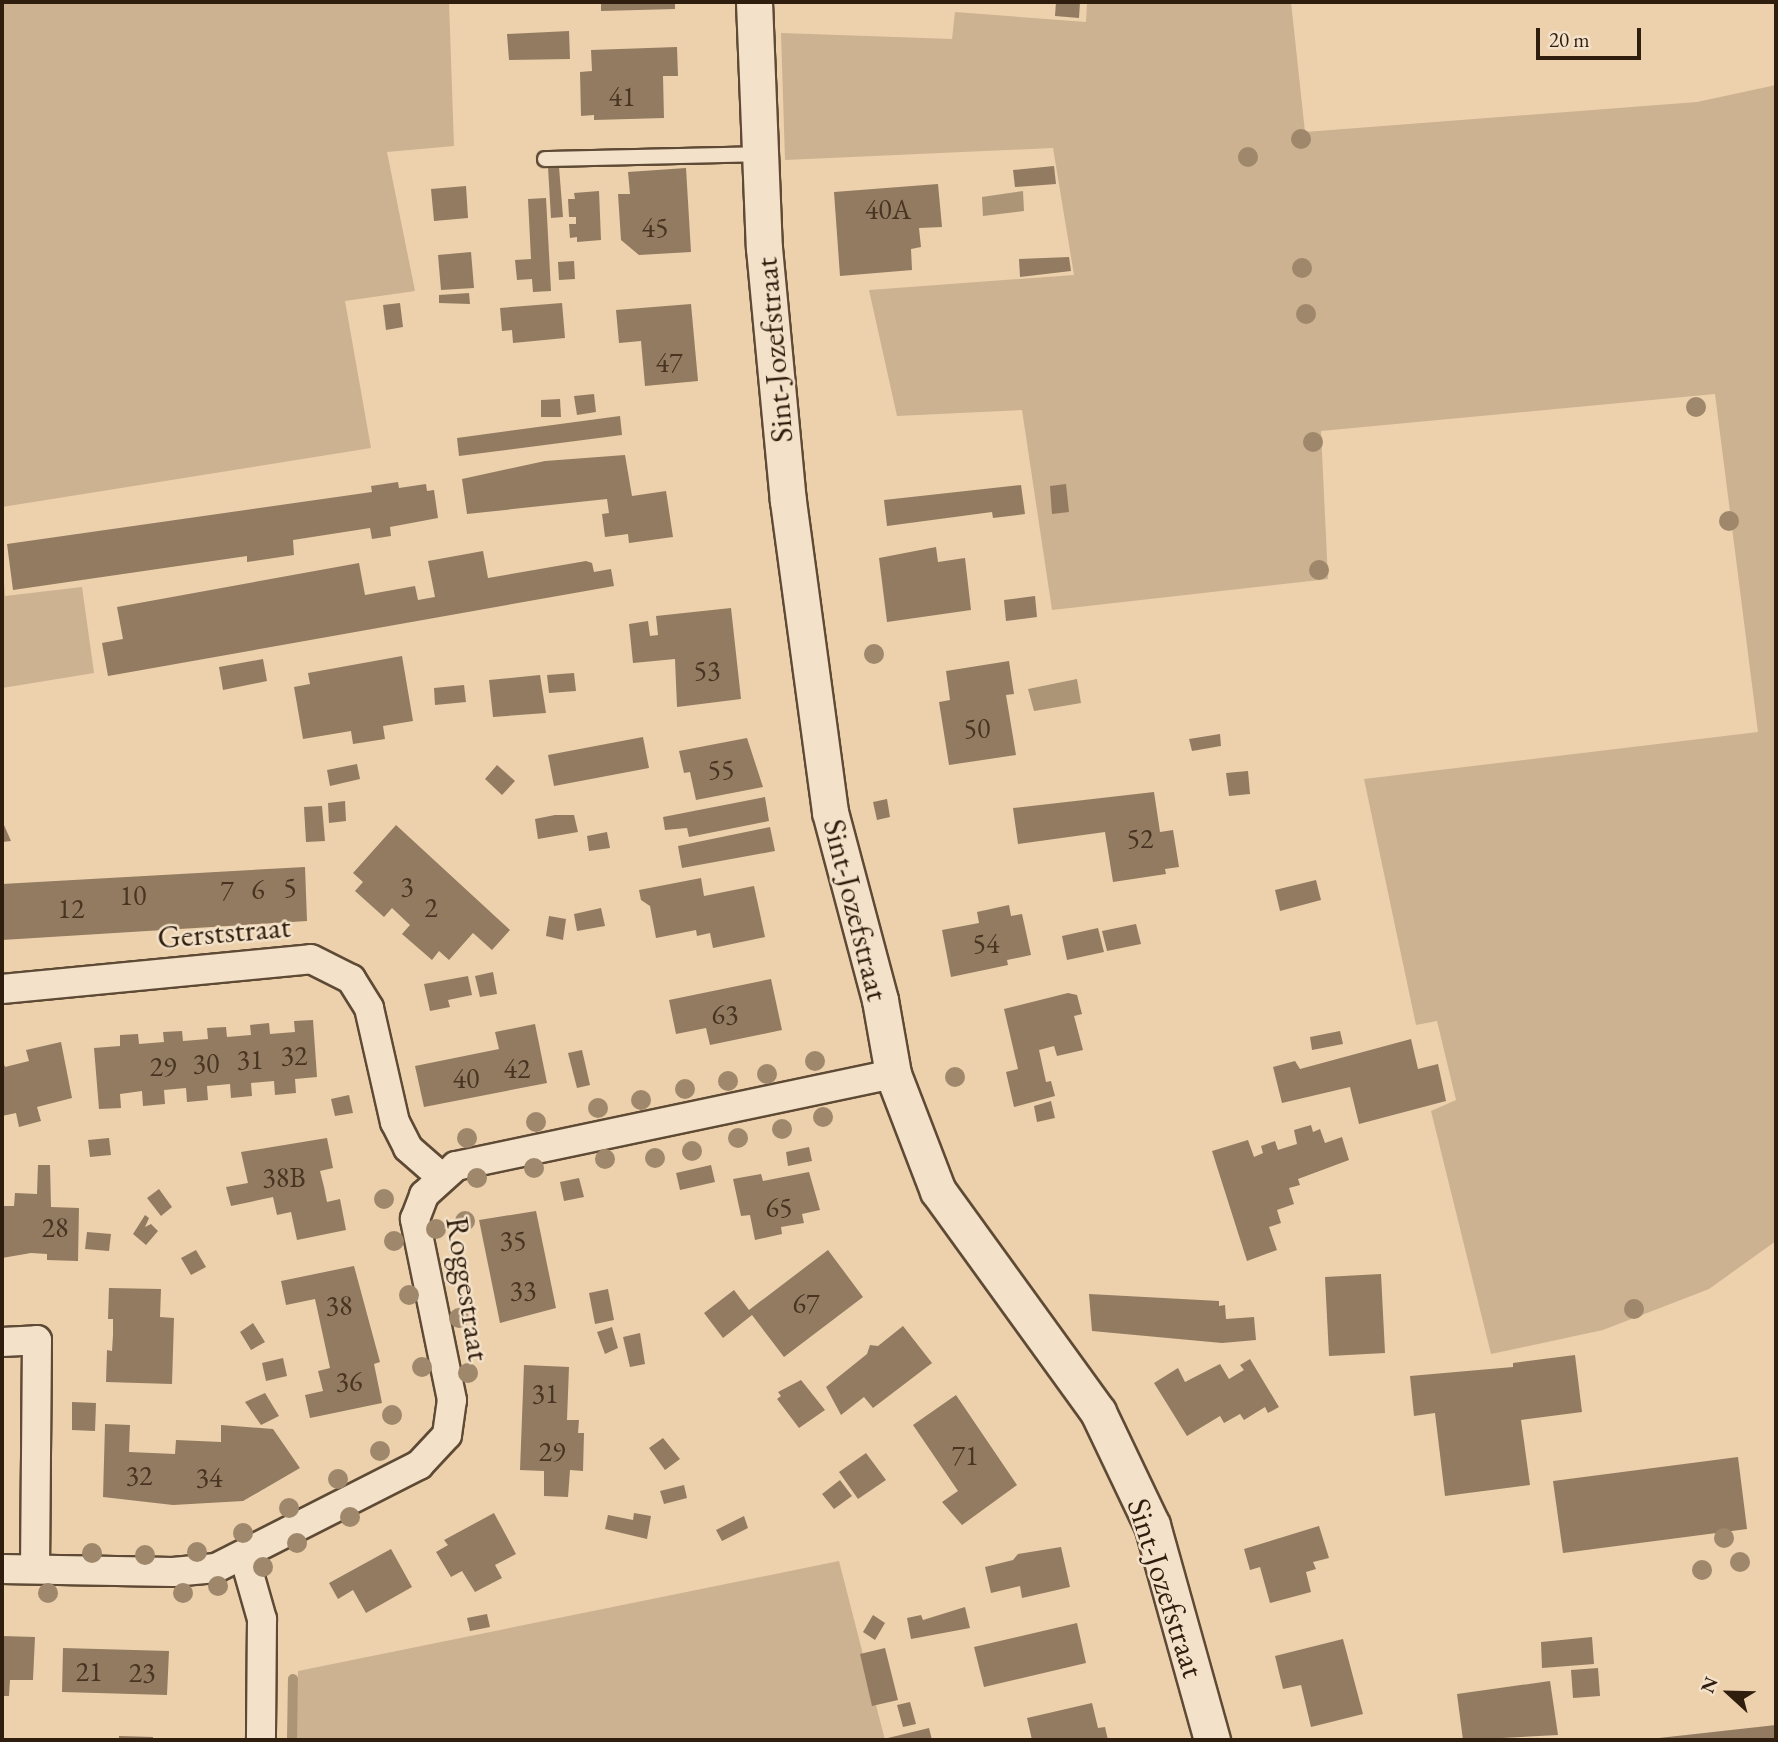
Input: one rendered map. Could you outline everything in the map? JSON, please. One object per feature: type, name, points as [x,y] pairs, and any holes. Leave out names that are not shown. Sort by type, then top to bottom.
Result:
[{"type":"street","name":"Sint-Jozefstraat","points":[[754,2],[760,154],[788,501],[831,812],[880,1000],[893,1074],[938,1191],[1098,1412],[1140,1499],[1158,1542],[1212,1740]]},
{"type":"street","name":"Gerststraat","points":[[2,989],[311,959],[351,979],[369,1008],[395,1122],[408,1148],[440,1176]]},
{"type":"street","name":"Roggestraat","points":[[2,1569],[173,1572],[216,1569],[419,1465],[447,1435],[452,1400],[415,1219],[424,1195],[440,1176],[456,1166],[893,1074]]},
{"type":"street","points":[[2,1342],[37,1340],[36,1569]]},
{"type":"street","points":[[244,1556],[262,1619],[261,1740]]},
{"type":"lane","points":[[545,159],[760,154]]},
{"type":"shaded area","points":[[2,2],[449,2],[454,146],[387,152],[415,291],[345,301],[371,448],[2,507]]},
{"type":"shaded area","points":[[1087,2],[1291,2],[1305,132],[1697,102],[1776,85],[1776,1241],[1709,1289],[1603,1330],[1491,1354],[1431,1111],[1456,1100],[1437,1021],[1416,1025],[1364,779],[1758,732],[1715,394],[1321,431],[1328,579],[1052,610],[1022,410],[897,416],[869,290],[1074,275],[1053,148],[785,160],[781,33],[952,39],[955,12],[1086,22]]},
{"type":"shaded area","points":[[1023,191],[1024,211],[983,216],[982,197]]},
{"type":"shaded area","points":[[2,554],[5,596],[82,587],[94,673],[2,688]]},
{"type":"shaded area","points":[[1077,679],[1081,703],[1034,711],[1028,689]]},
{"type":"shaded area","points":[[839,1561],[885,1740],[296,1740],[298,1671]]},
{"type":"building","points":[[601,2],[675,2],[675,9],[601,11]]},
{"type":"building","points":[[1056,2],[1080,2],[1079,18],[1055,16]]},
{"type":"building","points":[[569,31],[570,59],[509,60],[507,34]]},
{"type":"building","points":[[677,47],[678,76],[663,76],[664,118],[594,120],[594,115],[581,116],[580,72],[592,71],[591,50]]},
{"type":"building","points":[[1054,166],[1056,184],[1015,187],[1013,170]]},
{"type":"building","points":[[548,167],[559,167],[563,217],[551,218]]},
{"type":"building","points":[[686,168],[691,252],[639,255],[621,240],[618,194],[630,194],[628,172]]},
{"type":"building","points":[[938,184],[942,227],[919,228],[921,247],[911,249],[912,270],[840,276],[834,192]]},
{"type":"building","points":[[466,186],[468,218],[434,221],[431,189]]},
{"type":"building","points":[[599,191],[601,240],[577,242],[577,237],[570,238],[569,224],[576,224],[576,217],[569,217],[568,199],[575,199],[574,193]]},
{"type":"building","points":[[546,198],[551,291],[533,292],[532,279],[517,280],[515,260],[531,259],[528,199]]},
{"type":"building","points":[[471,252],[474,288],[441,290],[438,255]]},
{"type":"building","points":[[1069,257],[1071,271],[1020,277],[1019,259]]},
{"type":"building","points":[[574,261],[575,279],[559,280],[558,262]]},
{"type":"building","points":[[469,293],[470,304],[439,303],[439,295]]},
{"type":"building","points":[[400,303],[403,327],[386,330],[383,305]]},
{"type":"building","points":[[562,303],[565,338],[513,343],[512,330],[502,331],[500,308]]},
{"type":"building","points":[[691,304],[698,381],[645,386],[641,341],[619,343],[616,310]]},
{"type":"building","points":[[594,394],[596,412],[577,415],[574,396]]},
{"type":"building","points":[[560,399],[561,417],[541,417],[541,400]]},
{"type":"building","points":[[620,416],[622,435],[459,456],[457,438]]},
{"type":"building","points":[[625,455],[632,496],[666,491],[673,537],[629,543],[628,534],[605,537],[602,514],[609,513],[607,499],[467,514],[462,479],[545,461]]},
{"type":"building","points":[[398,482],[399,488],[426,484],[427,491],[434,490],[438,518],[390,527],[391,536],[372,539],[370,528],[293,540],[294,555],[247,562],[247,556],[13,590],[7,544],[372,492],[371,486]]},
{"type":"building","points":[[1066,484],[1069,512],[1052,514],[1050,486]]},
{"type":"building","points":[[1021,485],[1025,514],[993,518],[992,512],[887,526],[884,500]]},
{"type":"building","points":[[936,547],[938,562],[965,558],[971,610],[887,622],[879,558]]},
{"type":"building","points":[[483,551],[488,578],[586,561],[592,563],[594,572],[611,569],[614,586],[108,676],[102,643],[123,639],[117,607],[359,563],[365,595],[415,586],[418,600],[435,597],[428,561]]},
{"type":"building","points":[[1035,596],[1037,617],[1006,621],[1004,600]]},
{"type":"building","points":[[731,608],[741,699],[677,707],[675,659],[633,663],[629,624],[648,621],[650,636],[658,635],[656,616]]},
{"type":"building","points":[[402,656],[413,721],[383,726],[385,739],[353,744],[351,731],[303,739],[294,687],[310,684],[308,673]]},
{"type":"building","points":[[263,659],[267,681],[223,690],[219,667]]},
{"type":"building","points":[[1009,661],[1014,694],[1006,695],[1016,755],[949,765],[939,702],[950,700],[946,671]]},
{"type":"building","points":[[574,673],[576,691],[549,693],[547,675]]},
{"type":"building","points":[[540,675],[546,713],[493,717],[489,680]]},
{"type":"building","points":[[464,685],[466,702],[435,705],[434,688]]},
{"type":"building","points":[[1220,734],[1221,746],[1192,751],[1189,739]]},
{"type":"building","points":[[643,737],[649,768],[554,786],[548,755]]},
{"type":"building","points":[[747,738],[763,787],[696,800],[690,772],[684,773],[679,751]]},
{"type":"building","points":[[357,764],[360,779],[330,786],[327,770]]},
{"type":"building","points":[[497,765],[515,781],[502,795],[485,779]]},
{"type":"building","points":[[1248,771],[1250,794],[1229,796],[1226,773]]},
{"type":"building","points":[[1154,792],[1160,832],[1173,830],[1179,867],[1165,869],[1166,874],[1113,882],[1105,832],[1018,844],[1013,808]]},
{"type":"building","points":[[765,797],[769,821],[689,837],[687,828],[665,830],[663,817]]},
{"type":"building","points":[[887,799],[890,817],[877,820],[873,802]]},
{"type":"building","points":[[345,801],[346,821],[329,823],[328,803]]},
{"type":"building","points":[[322,806],[325,841],[306,842],[304,807]]},
{"type":"building","points":[[574,815],[578,832],[538,839],[535,819]]},
{"type":"building","points":[[4,825],[11,841],[2,842]]},
{"type":"building","points":[[396,825],[510,930],[492,950],[473,933],[449,960],[439,951],[432,960],[402,934],[410,925],[392,908],[384,917],[355,891],[363,882],[353,873]]},
{"type":"building","points":[[770,827],[775,851],[682,868],[678,846]]},
{"type":"building","points":[[607,832],[610,848],[589,851],[587,836]]},
{"type":"building","points":[[305,867],[307,921],[2,940],[2,884]]},
{"type":"building","points":[[701,878],[704,896],[754,886],[765,937],[713,948],[710,933],[697,936],[696,930],[656,938],[650,906],[641,900],[639,890]]},
{"type":"building","points":[[1316,880],[1321,900],[1280,911],[1275,890]]},
{"type":"building","points":[[1009,905],[1011,916],[1022,914],[1031,955],[1007,960],[1008,965],[951,977],[942,930],[979,923],[977,912]]},
{"type":"building","points":[[601,908],[605,926],[577,931],[574,914]]},
{"type":"building","points":[[549,916],[566,919],[563,940],[546,936]]},
{"type":"building","points":[[1136,924],[1141,944],[1107,951],[1102,931]]},
{"type":"building","points":[[1098,928],[1104,952],[1067,960],[1062,936]]},
{"type":"building","points":[[493,972],[497,994],[480,997],[475,976]]},
{"type":"building","points":[[468,976],[472,995],[448,1000],[450,1007],[430,1011],[424,984]]},
{"type":"building","points":[[771,979],[782,1030],[710,1045],[706,1028],[676,1034],[669,1000]]},
{"type":"building","points":[[1068,993],[1077,995],[1082,1014],[1074,1016],[1083,1050],[1057,1056],[1054,1046],[1039,1050],[1046,1082],[1051,1081],[1055,1096],[1014,1107],[1006,1072],[1018,1069],[1004,1009]]},
{"type":"building","points":[[313,1020],[317,1077],[295,1079],[296,1093],[275,1095],[274,1081],[251,1083],[252,1096],[231,1098],[230,1084],[207,1086],[208,1100],[187,1102],[186,1088],[164,1090],[165,1104],[143,1106],[142,1091],[120,1094],[121,1108],[99,1109],[94,1048],[120,1046],[120,1035],[138,1034],[139,1044],[164,1042],[163,1032],[182,1031],[183,1041],[208,1039],[207,1028],[226,1027],[227,1037],[251,1035],[250,1025],[269,1023],[270,1034],[295,1032],[294,1021]]},
{"type":"building","points":[[535,1024],[547,1083],[424,1107],[415,1066],[499,1049],[495,1032]]},
{"type":"building","points":[[1340,1031],[1343,1044],[1312,1050],[1310,1037]]},
{"type":"building","points":[[1411,1039],[1418,1069],[1438,1064],[1446,1101],[1359,1124],[1350,1087],[1282,1103],[1273,1067],[1295,1061],[1300,1069]]},
{"type":"building","points":[[61,1042],[72,1098],[37,1107],[41,1121],[19,1127],[16,1113],[2,1116],[2,1059],[5,1067],[29,1061],[26,1050]]},
{"type":"building","points":[[582,1050],[590,1085],[577,1088],[568,1053]]},
{"type":"building","points":[[349,1095],[353,1113],[335,1116],[331,1099]]},
{"type":"building","points":[[1051,1101],[1055,1118],[1037,1122],[1034,1106]]},
{"type":"building","points":[[1311,1125],[1313,1132],[1320,1129],[1325,1143],[1342,1137],[1349,1160],[1298,1179],[1300,1185],[1289,1188],[1294,1204],[1277,1210],[1281,1223],[1269,1227],[1277,1250],[1247,1261],[1212,1151],[1248,1140],[1254,1157],[1263,1153],[1261,1146],[1275,1141],[1278,1150],[1297,1144],[1294,1130]]},
{"type":"building","points":[[109,1138],[111,1155],[90,1157],[88,1140]]},
{"type":"building","points":[[327,1138],[333,1168],[320,1171],[327,1202],[340,1199],[346,1230],[297,1240],[291,1212],[277,1215],[273,1197],[231,1206],[226,1187],[248,1183],[241,1152]]},
{"type":"building","points":[[809,1147],[812,1161],[788,1166],[786,1152]]},
{"type":"building","points":[[38,1165],[50,1165],[51,1207],[79,1208],[78,1261],[47,1260],[47,1254],[31,1253],[2,1258],[2,1206],[14,1206],[15,1193],[37,1194]]},
{"type":"building","points":[[711,1165],[715,1182],[680,1190],[676,1173]]},
{"type":"building","points":[[809,1172],[820,1210],[802,1214],[804,1223],[781,1227],[782,1234],[755,1240],[750,1215],[741,1216],[733,1179],[761,1174],[763,1181]]},
{"type":"building","points":[[579,1178],[584,1197],[564,1201],[560,1182]]},
{"type":"building","points":[[159,1189],[172,1207],[161,1216],[147,1198]]},
{"type":"building","points":[[536,1211],[556,1308],[500,1323],[479,1220]]},
{"type":"building","points":[[145,1215],[149,1218],[145,1227],[151,1224],[158,1231],[146,1245],[133,1234]]},
{"type":"building","points":[[87,1232],[111,1234],[109,1251],[85,1249]]},
{"type":"building","points":[[196,1250],[206,1267],[191,1275],[181,1258]]},
{"type":"building","points":[[828,1250],[863,1297],[784,1357],[752,1315],[723,1338],[704,1313],[734,1290],[749,1310]]},
{"type":"building","points":[[354,1266],[380,1362],[374,1364],[382,1403],[310,1418],[305,1395],[323,1391],[318,1371],[330,1368],[315,1299],[286,1305],[281,1281]]},
{"type":"building","points":[[1381,1274],[1385,1353],[1329,1356],[1325,1277]]},
{"type":"building","points":[[109,1288],[161,1289],[160,1317],[174,1318],[172,1384],[106,1382],[107,1350],[112,1351],[113,1335],[113,1319],[108,1319]]},
{"type":"building","points":[[608,1289],[614,1320],[595,1324],[589,1293]]},
{"type":"building","points":[[1089,1294],[1219,1301],[1219,1306],[1225,1305],[1226,1319],[1254,1317],[1256,1340],[1222,1343],[1092,1331]]},
{"type":"building","points":[[253,1323],[265,1342],[251,1350],[240,1332]]},
{"type":"building","points":[[903,1326],[932,1363],[873,1408],[864,1397],[841,1415],[826,1387],[867,1354],[870,1345],[878,1346]]},
{"type":"building","points":[[612,1327],[618,1348],[605,1354],[597,1332]]},
{"type":"building","points":[[640,1333],[645,1364],[630,1367],[623,1337]]},
{"type":"building","points":[[1575,1355],[1582,1412],[1521,1420],[1530,1485],[1445,1496],[1435,1413],[1414,1416],[1410,1376],[1513,1367],[1513,1363]]},
{"type":"building","points":[[283,1358],[287,1376],[266,1381],[262,1363]]},
{"type":"building","points":[[1250,1359],[1279,1407],[1268,1413],[1265,1407],[1244,1420],[1240,1414],[1224,1423],[1220,1416],[1187,1436],[1154,1383],[1178,1368],[1185,1382],[1220,1364],[1229,1379],[1244,1370],[1240,1365]]},
{"type":"building","points":[[524,1365],[569,1367],[567,1420],[579,1420],[578,1433],[584,1433],[583,1471],[570,1470],[568,1497],[544,1496],[544,1471],[520,1470]]},
{"type":"building","points":[[801,1380],[825,1410],[799,1428],[777,1399],[781,1396],[778,1392]]},
{"type":"building","points":[[265,1393],[279,1416],[261,1425],[245,1402]]},
{"type":"building","points":[[956,1395],[1017,1485],[962,1525],[942,1502],[958,1491],[913,1425]]},
{"type":"building","points":[[72,1402],[96,1403],[95,1431],[72,1430]]},
{"type":"building","points":[[105,1424],[130,1425],[129,1452],[175,1454],[176,1440],[221,1442],[221,1425],[273,1429],[300,1468],[243,1501],[173,1505],[103,1497]]},
{"type":"building","points":[[663,1438],[680,1459],[665,1470],[649,1448]]},
{"type":"building","points":[[866,1453],[886,1480],[858,1499],[839,1472]]},
{"type":"building","points":[[1738,1457],[1747,1529],[1563,1553],[1553,1481]]},
{"type":"building","points":[[840,1480],[852,1496],[834,1509],[822,1494]]},
{"type":"building","points":[[684,1485],[687,1498],[664,1504],[660,1491]]},
{"type":"building","points":[[494,1513],[516,1554],[495,1565],[502,1578],[475,1592],[462,1571],[451,1577],[436,1552],[448,1545],[444,1540]]},
{"type":"building","points":[[634,1513],[651,1516],[647,1539],[605,1529],[608,1515],[633,1520]]},
{"type":"building","points":[[744,1516],[748,1528],[722,1541],[716,1530]]},
{"type":"building","points":[[1319,1526],[1329,1558],[1313,1562],[1316,1569],[1306,1572],[1311,1592],[1270,1603],[1260,1567],[1250,1570],[1244,1549]]},
{"type":"building","points":[[1061,1547],[1070,1587],[1022,1598],[1020,1586],[991,1593],[985,1567],[1013,1560],[1018,1554]]},
{"type":"building","points":[[391,1549],[412,1587],[366,1613],[353,1590],[338,1599],[329,1583]]},
{"type":"building","points":[[965,1607],[970,1628],[911,1639],[907,1618],[921,1615],[923,1620]]},
{"type":"building","points":[[487,1614],[490,1627],[470,1631],[467,1618]]},
{"type":"building","points":[[873,1615],[885,1623],[875,1640],[863,1632]]},
{"type":"building","points":[[1077,1623],[1086,1663],[984,1687],[974,1647]]},
{"type":"building","points":[[2,1636],[35,1637],[33,1680],[10,1680],[9,1696],[2,1696]]},
{"type":"building","points":[[1592,1637],[1594,1664],[1542,1668],[1541,1642]]},
{"type":"building","points":[[1343,1639],[1363,1714],[1311,1727],[1301,1685],[1283,1689],[1275,1656]]},
{"type":"building","points":[[63,1648],[169,1651],[167,1695],[62,1692]]},
{"type":"building","points":[[885,1648],[898,1700],[872,1706],[860,1654]]},
{"type":"building","points":[[1598,1668],[1600,1696],[1573,1698],[1571,1670]]},
{"type":"building","points":[[1550,1681],[1558,1735],[1463,1740],[1457,1694]]},
{"type":"building","points":[[910,1702],[916,1724],[903,1727],[897,1705]]},
{"type":"building","points":[[1092,1703],[1098,1728],[1105,1727],[1108,1740],[1032,1740],[1027,1718]]},
{"type":"building","points":[[1776,1725],[1776,1740],[1659,1740],[1659,1738]]},
{"type":"building","points":[[929,1728],[932,1740],[888,1740],[888,1738]]},
{"type":"building","points":[[119,1736],[153,1737],[153,1740],[119,1740]]},
{"type":"waterway","points":[[292,1740],[293,1679]]}]
